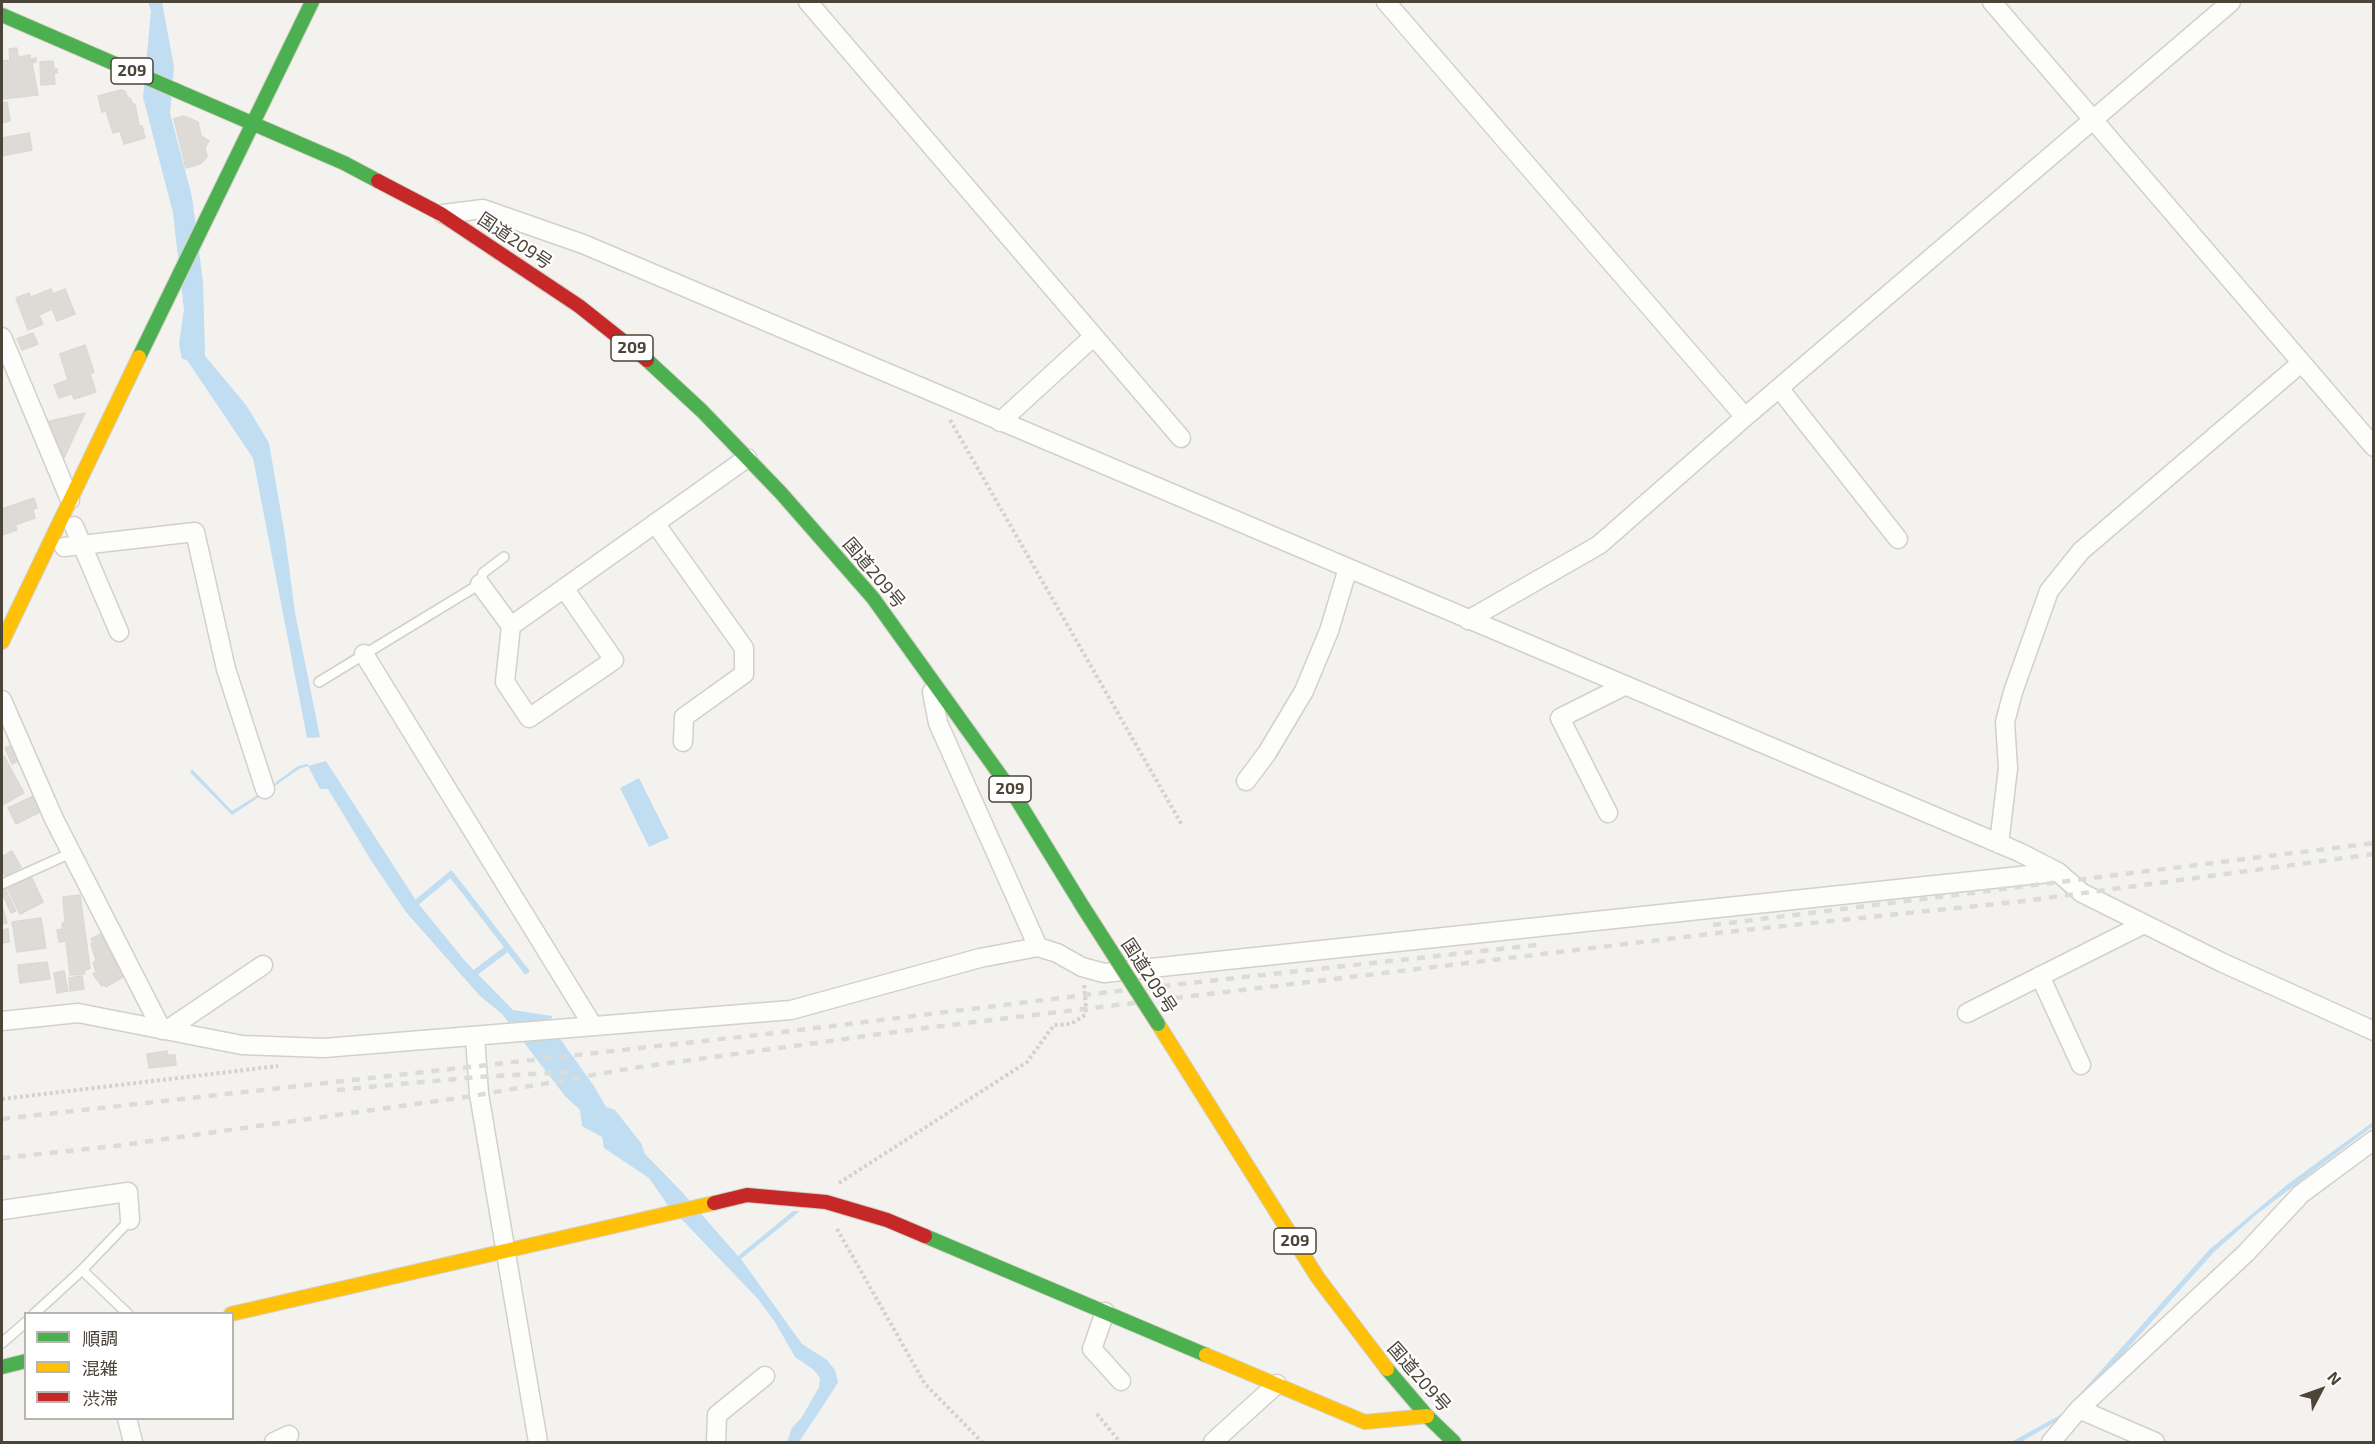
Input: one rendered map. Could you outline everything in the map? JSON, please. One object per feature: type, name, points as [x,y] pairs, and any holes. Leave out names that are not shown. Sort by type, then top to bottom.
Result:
[{"type":"main road","points":[[2,642],[312,2]]},
{"type":"main road","name":"国道209号","points":[[7,18],[344,163],[441,214],[579,306],[653,365],[747,458],[873,598],[1013,794],[1318,1278],[1370,1348],[1427,1416],[1454,1443]]},
{"type":"main road","points":[[234,1313],[747,1195],[826,1202],[887,1220],[1365,1422],[1427,1416]]},
{"type":"street","points":[[7,18],[11,2]]},
{"type":"street","points":[[808,2],[1181,438]]},
{"type":"street","points":[[1386,2],[1745,417]]},
{"type":"street","points":[[1992,2],[2373,447]]},
{"type":"street","points":[[1468,620],[1599,545],[1745,417],[2231,2]]},
{"type":"street","points":[[441,214],[483,209],[583,244],[1999,844],[2058,872],[2082,893],[2223,963],[2373,1031]]},
{"type":"street","points":[[1000,422],[1094,336]]},
{"type":"street","points":[[2,339],[70,500]]},
{"type":"street","points":[[1999,844],[2008,768],[2005,722],[2049,591],[2081,551],[2301,363]]},
{"type":"street","points":[[1779,388],[1898,539]]},
{"type":"street","points":[[511,626],[747,458]]},
{"type":"street","points":[[656,523],[744,648],[744,674],[684,717],[682,742]]},
{"type":"street","points":[[74,526],[72,546],[119,632]]},
{"type":"street","points":[[72,546],[195,532],[226,669],[265,789]]},
{"type":"street","points":[[1246,781],[1267,753],[1304,691],[1329,631],[1348,568]]},
{"type":"street","points":[[480,584],[511,626],[504,682],[529,718],[614,660],[564,588]]},
{"type":"street","points":[[364,654],[593,1026]]},
{"type":"street","points":[[929,675],[938,723],[1038,947]]},
{"type":"street","points":[[1608,813],[1560,718],[1624,686]]},
{"type":"street","points":[[2,700],[54,819],[165,1030]]},
{"type":"street","points":[[2,1021],[78,1013],[242,1046],[324,1048],[791,1010],[980,958],[1038,947],[1057,953],[1082,967],[1104,973],[2058,872]]},
{"type":"street","points":[[1967,1013],[2144,924]]},
{"type":"street","points":[[165,1030],[263,965]]},
{"type":"street","points":[[2040,976],[2081,1065]]},
{"type":"street","points":[[475,1037],[479,1094],[538,1443]]},
{"type":"street","points":[[2051,1443],[2079,1409],[2246,1252],[2301,1194],[2373,1140]]},
{"type":"street","points":[[2,1210],[128,1192],[130,1220]]},
{"type":"street","points":[[1105,1312],[1092,1349],[1121,1381]]},
{"type":"street","points":[[716,1443],[717,1415],[765,1376]]},
{"type":"street","points":[[1213,1443],[1278,1384]]},
{"type":"street","points":[[2079,1409],[2155,1443]]},
{"type":"street","points":[[127,1420],[133,1443]]},
{"type":"lane","points":[[319,682],[480,584],[483,573],[504,557]]},
{"type":"lane","points":[[2,884],[71,853]]},
{"type":"lane","points":[[36,1312],[82,1270],[130,1220]]},
{"type":"lane","points":[[82,1270],[126,1312]]},
{"type":"lane","points":[[2,1343],[24,1324]]},
{"type":"path","points":[[936,395],[1182,825]]},
{"type":"path","points":[[826,1202],[835,1186],[1027,1062],[1054,1025],[1071,1024],[1085,1015],[1082,967]]},
{"type":"path","points":[[2,1100],[287,1065]]},
{"type":"path","points":[[837,1228],[925,1383],[982,1443]]},
{"type":"path","points":[[1097,1414],[1120,1443]]},
{"type":"water","points":[[148,2],[162,2],[174,67],[170,113],[192,197],[203,282],[205,356],[246,405],[269,443],[295,613],[320,737],[307,738],[253,458],[187,360],[182,359],[179,344],[184,310],[173,213],[143,97],[151,11]]},
{"type":"water","points":[[326,761],[417,902],[465,961],[513,1010],[552,1016],[550,1025],[594,1086],[606,1107],[615,1110],[641,1143],[645,1154],[738,1256],[793,1211],[800,1211],[741,1259],[802,1344],[827,1360],[835,1370],[838,1382],[799,1442],[787,1442],[792,1428],[802,1417],[819,1387],[820,1378],[814,1370],[795,1357],[775,1322],[758,1299],[667,1204],[649,1178],[604,1148],[602,1137],[582,1126],[580,1110],[565,1096],[502,1014],[480,996],[406,912],[372,862],[328,789],[320,789],[308,766]]},
{"type":"water","points":[[308,764],[299,769],[272,788],[271,786],[298,766]]},
{"type":"water","points":[[192,769],[232,811],[261,793],[262,795],[232,815],[190,772]]},
{"type":"water","points":[[639,778],[669,838],[649,847],[620,788]]},
{"type":"water","points":[[2373,1122],[2373,1126],[2257,1214],[2214,1252],[2069,1414],[2021,1442],[2011,1442],[2062,1414],[2209,1250],[2288,1184]]},
{"type":"building","points":[[17,48],[18,57],[30,55],[30,59],[36,58],[36,62],[32,63],[38,95],[2,99],[2,61],[10,60],[9,49]]},
{"type":"building","points":[[53,61],[54,69],[57,69],[57,73],[54,73],[55,84],[41,85],[40,62]]},
{"type":"building","points":[[125,91],[133,105],[135,104],[139,126],[142,126],[145,138],[124,144],[120,131],[113,133],[106,111],[102,112],[98,96]]},
{"type":"building","points":[[7,102],[10,121],[2,123],[2,103]]},
{"type":"building","points":[[184,116],[198,122],[201,136],[209,141],[205,147],[207,157],[200,164],[186,168],[174,119]]},
{"type":"building","points":[[29,133],[32,150],[2,156],[2,138]]},
{"type":"building","points":[[51,289],[53,294],[65,289],[75,314],[57,321],[52,309],[39,315],[43,324],[28,330],[16,298],[29,293],[31,297]]},
{"type":"building","points":[[33,333],[38,344],[22,350],[17,339]]},
{"type":"building","points":[[85,345],[94,372],[90,374],[96,392],[74,399],[72,394],[59,398],[54,385],[68,380],[60,354]]},
{"type":"building","points":[[85,413],[63,460],[46,422]]},
{"type":"building","points":[[34,498],[37,508],[33,509],[35,518],[15,525],[17,530],[2,535],[2,509]]},
{"type":"building","points":[[12,745],[20,760],[12,764],[5,748]]},
{"type":"building","points":[[4,756],[24,793],[2,805],[2,758]]},
{"type":"building","points":[[36,795],[44,810],[16,824],[8,808]]},
{"type":"building","points":[[12,851],[21,867],[5,876],[2,870],[2,857]]},
{"type":"building","points":[[31,876],[43,902],[20,914],[7,887]]},
{"type":"building","points":[[5,888],[16,911],[11,913],[2,893]]},
{"type":"building","points":[[80,895],[90,968],[84,971],[85,974],[70,975],[66,941],[59,942],[57,930],[63,929],[62,923],[65,923],[63,897]]},
{"type":"building","points":[[2,906],[7,923],[2,924]]},
{"type":"building","points":[[41,918],[46,948],[17,952],[12,922]]},
{"type":"building","points":[[8,929],[9,942],[2,943],[2,930]]},
{"type":"building","points":[[104,932],[126,975],[106,987],[104,984],[102,986],[93,974],[96,972],[93,963],[96,960],[91,944],[93,943],[91,939]]},
{"type":"building","points":[[47,962],[50,979],[20,983],[18,965]]},
{"type":"building","points":[[64,971],[68,991],[57,993],[54,973]]},
{"type":"building","points":[[82,976],[84,989],[70,991],[69,978]]},
{"type":"building","points":[[167,1051],[167,1055],[175,1055],[176,1065],[149,1068],[147,1054]]},
{"type":"waterway","points":[[417,902],[451,874],[526,971]]},
{"type":"waterway","points":[[476,972],[508,948]]},
{"type":"railway","points":[[1713,925],[2374,843]]},
{"type":"railway","points":[[2,1158],[115,1146],[473,1096],[633,1068],[925,1028],[1726,932],[2024,901],[2374,854]]},
{"type":"railway","points":[[2,1119],[1537,945]]},
{"type":"railway","points":[[337,1090],[477,1077],[570,1072]]},
{"type":"traffic: fast","points":[[139,357],[312,2]]},
{"type":"traffic: fast","points":[[2,15],[344,163],[378,181]]},
{"type":"traffic: fast","points":[[647,360],[702,411],[781,493],[873,598],[1013,793],[1083,907]]},
{"type":"traffic: fast","points":[[1083,907],[1158,1024]]},
{"type":"traffic: fast","points":[[925,1236],[1206,1355]]},
{"type":"traffic: fast","points":[[2,1367],[24,1362]]},
{"type":"traffic: fast","points":[[1387,1369],[1427,1416],[1454,1442]]},
{"type":"traffic: slow","points":[[2,642],[139,357]]},
{"type":"traffic: slow","points":[[1158,1024],[1318,1278],[1387,1369]]},
{"type":"traffic: slow","points":[[234,1313],[714,1203]]},
{"type":"traffic: slow","points":[[1206,1355],[1365,1422],[1427,1416]]},
{"type":"traffic: jam","points":[[378,181],[441,214],[579,306],[647,360]]},
{"type":"traffic: jam","points":[[714,1203],[747,1195],[826,1202],[887,1220],[925,1236]]}]
